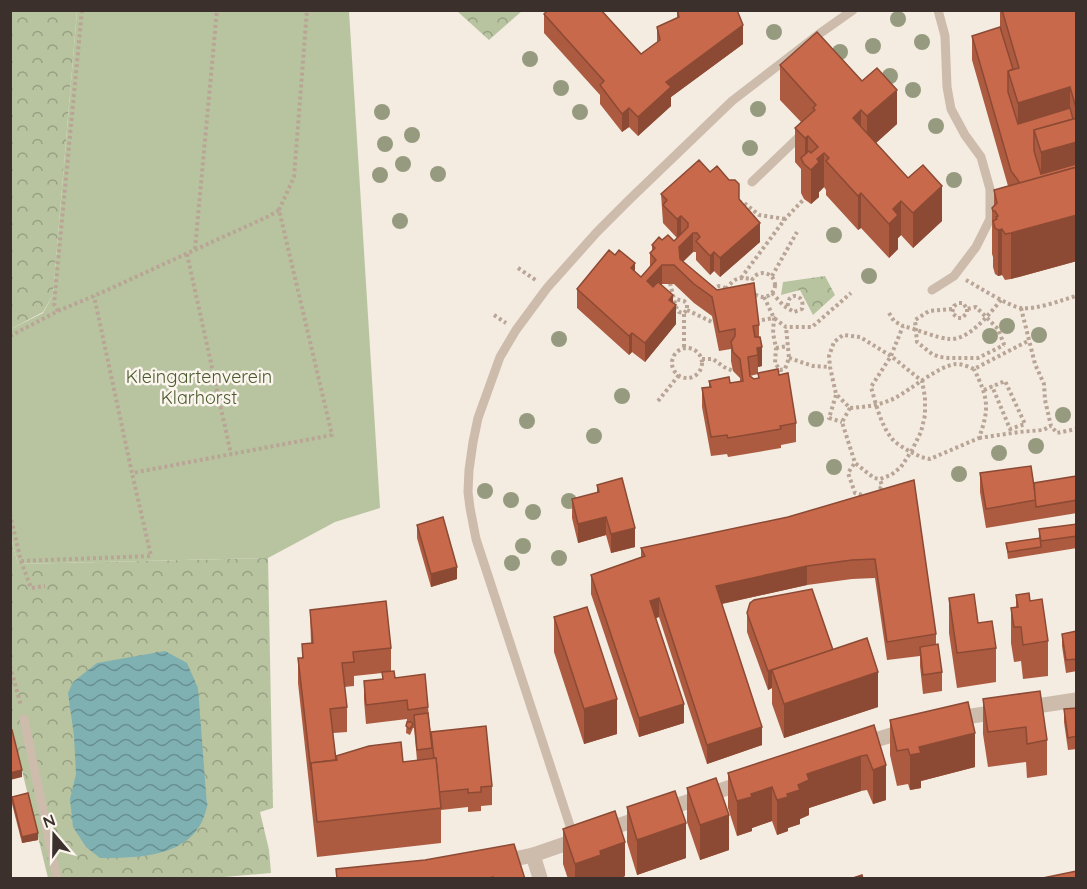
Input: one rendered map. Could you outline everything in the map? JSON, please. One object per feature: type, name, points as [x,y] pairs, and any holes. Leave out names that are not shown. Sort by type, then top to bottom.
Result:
[{"type":"street","points":[[936,723],[1077,700]]},
{"type":"street","points":[[846,749],[918,727]]},
{"type":"street","points":[[482,865],[533,855],[762,777]]},
{"type":"street","points":[[533,855],[540,879]]},
{"type":"lane","points":[[575,840],[476,539],[468,492],[469,470],[478,418],[500,357],[516,330],[547,288],[597,232],[732,101],[819,33],[853,10]]},
{"type":"lane","points":[[932,290],[954,276],[976,247],[990,219],[990,189],[981,157],[964,135],[951,109],[947,87],[945,36],[938,10]]},
{"type":"lane","points":[[752,182],[807,129]]},
{"type":"lane","points":[[24,719],[57,879]]},
{"type":"path","points":[[58,311],[54,304],[82,10]]},
{"type":"path","points":[[195,250],[217,10]]},
{"type":"path","points":[[10,336],[58,311],[279,210],[294,177],[307,10]]},
{"type":"path","points":[[741,278],[785,219],[804,199]]},
{"type":"path","points":[[739,203],[743,202],[759,215],[785,219]]},
{"type":"path","points":[[132,473],[332,435],[279,210]]},
{"type":"path","points":[[772,276],[765,273],[758,274],[751,285],[753,291],[764,297],[772,293],[775,285],[772,276],[797,232]]},
{"type":"path","points":[[187,254],[231,454]]},
{"type":"path","points":[[518,268],[547,288]]},
{"type":"path","points":[[954,276],[965,279],[1001,300],[1021,308],[1040,306],[1077,296]]},
{"type":"path","points":[[726,289],[734,279],[753,279]]},
{"type":"path","points":[[670,284],[679,312],[686,311],[714,323]]},
{"type":"path","points":[[772,293],[784,306],[794,312],[802,309],[802,300],[800,297],[792,297],[788,299],[788,307]]},
{"type":"path","points":[[764,297],[774,318],[786,327],[812,327],[851,293]]},
{"type":"path","points":[[754,302],[758,295]]},
{"type":"path","points":[[21,561],[151,556],[94,296]]},
{"type":"path","points":[[675,299],[687,304],[684,348]]},
{"type":"path","points":[[889,313],[894,321],[903,326],[950,339],[961,338],[971,332],[1001,300]]},
{"type":"path","points":[[956,303],[963,303],[967,309],[967,313],[962,318],[952,313],[956,303]]},
{"type":"path","points":[[967,309],[976,307],[987,316],[998,329],[1007,352]]},
{"type":"path","points":[[1021,308],[1028,341],[1044,384],[1051,426],[1057,433],[1077,429]]},
{"type":"path","points":[[952,309],[929,311],[915,320],[917,342],[932,354],[940,357],[978,358],[1004,345]]},
{"type":"path","points":[[774,318],[772,333],[776,348],[775,363],[780,370],[785,369],[789,358],[786,327]]},
{"type":"path","points":[[756,321],[774,318]]},
{"type":"path","points":[[903,326],[891,356],[871,387],[882,420],[895,441],[910,452],[930,459],[979,438],[1018,429],[1025,424],[1005,381],[984,390]]},
{"type":"path","points":[[842,422],[829,418],[836,394],[829,356],[834,342],[843,335],[860,337],[891,356],[922,381],[925,415],[921,432],[901,467],[891,475],[880,479],[874,478],[855,463],[842,422],[850,408]]},
{"type":"path","points":[[974,369],[1028,341]]},
{"type":"path","points":[[776,348],[788,346]]},
{"type":"path","points":[[684,348],[695,350],[702,359],[702,366],[693,376],[679,375],[673,368],[672,359],[676,352],[684,348]]},
{"type":"path","points":[[789,358],[813,366],[830,367]]},
{"type":"path","points":[[702,359],[713,359],[733,371]]},
{"type":"path","points":[[850,408],[876,405],[894,399],[941,369],[956,364],[964,365],[974,369],[984,390],[987,403],[986,419],[979,438]]},
{"type":"path","points":[[658,401],[679,375]]},
{"type":"path","points":[[992,386],[1010,429],[1043,430],[1051,426]]},
{"type":"path","points":[[836,394],[850,408]]},
{"type":"path","points":[[855,463],[848,473],[855,493],[864,496],[876,494],[882,486],[880,479]]},
{"type":"path","points":[[10,514],[21,561],[31,588],[45,586]]},
{"type":"path","points":[[10,666],[24,719]]},
{"type":"green space","points":[[11,11],[77,11],[53,295],[43,312],[11,329]]},
{"type":"green space","name":"Kleingartenverein Klarhorst","points":[[77,11],[349,11],[380,508],[335,522],[268,558],[18,564],[10,534],[11,329],[43,313],[53,295]]},
{"type":"green space","points":[[457,11],[522,11],[489,40]]},
{"type":"green space","points":[[825,276],[835,295],[813,315],[800,290],[781,295],[783,282]]},
{"type":"green space","points":[[10,534],[18,564],[268,558],[273,808],[260,812],[269,850],[271,873],[212,878],[48,878],[11,725]]},
{"type":"water","points":[[165,651],[187,663],[198,688],[207,806],[201,823],[192,836],[180,845],[150,855],[100,858],[86,847],[73,827],[70,799],[76,774],[68,693],[73,682],[97,663]]},
{"type":"building","points":[[548,10],[601,10],[641,54],[660,40],[657,27],[679,17],[677,10],[737,10],[743,25],[666,82],[671,87],[638,117],[629,108],[622,114],[600,85],[604,81],[544,14]]},
{"type":"building","points":[[1002,10],[1077,10],[1077,111],[1070,87],[1018,103],[1008,71],[1019,68]]},
{"type":"building","points":[[1000,27],[1013,69],[1008,71],[1008,92],[1018,124],[1070,108],[1073,119],[1034,130],[1034,151],[1041,174],[1076,164],[1077,167],[1020,183],[1011,171],[972,36]]},
{"type":"building","points":[[817,32],[862,81],[877,68],[897,90],[867,116],[861,110],[853,118],[908,178],[923,165],[942,186],[913,213],[901,201],[893,209],[898,215],[889,224],[861,193],[858,196],[826,161],[829,158],[824,153],[817,159],[819,162],[811,170],[801,158],[818,147],[808,136],[805,138],[795,128],[815,110],[813,108],[816,105],[780,65]]},
{"type":"building","points":[[1077,118],[1077,142],[1041,152],[1034,130]]},
{"type":"building","points":[[699,160],[710,172],[717,166],[729,180],[735,180],[739,184],[739,199],[760,223],[720,258],[714,252],[710,256],[696,241],[700,237],[697,233],[693,233],[679,247],[680,259],[717,290],[754,283],[759,325],[753,326],[755,337],[760,337],[762,347],[757,348],[758,355],[748,357],[750,376],[754,379],[759,378],[758,373],[778,369],[779,375],[788,373],[796,423],[780,426],[781,429],[728,438],[727,435],[711,437],[702,388],[711,387],[709,381],[729,377],[730,383],[743,381],[740,359],[733,352],[731,342],[735,336],[735,329],[719,332],[712,297],[674,265],[662,265],[647,281],[653,287],[658,282],[673,295],[669,300],[676,305],[645,343],[632,333],[629,336],[577,289],[609,250],[615,255],[619,250],[635,263],[631,268],[641,277],[656,260],[650,253],[655,248],[652,245],[659,237],[662,240],[668,235],[674,241],[688,227],[688,223],[681,216],[677,219],[663,205],[667,200],[661,194]]},
{"type":"building","points":[[1077,167],[1077,215],[1005,234],[1002,229],[995,228],[993,221],[998,216],[992,208],[997,203],[994,190]]},
{"type":"building","points":[[1031,466],[1036,500],[986,509],[980,473]]},
{"type":"building","points":[[1077,476],[1077,500],[1036,507],[1034,483]]},
{"type":"building","points":[[622,478],[635,528],[611,534],[606,517],[578,524],[572,499],[599,492],[597,485]]},
{"type":"building","points":[[914,480],[936,634],[887,642],[875,559],[807,566],[716,586],[762,727],[707,745],[659,598],[650,601],[684,704],[639,718],[591,575],[645,556],[641,548],[788,517]]},
{"type":"building","points":[[443,517],[457,567],[431,574],[417,525]]},
{"type":"building","points":[[1077,524],[1077,536],[1041,541],[1039,529]]},
{"type":"building","points":[[1040,538],[1041,547],[1008,552],[1006,543]]},
{"type":"building","points":[[812,589],[833,650],[768,671],[747,613],[750,603],[754,600]]},
{"type":"building","points":[[1029,593],[1030,601],[1042,599],[1048,641],[1023,645],[1021,627],[1014,627],[1011,608],[1018,607],[1016,595]]},
{"type":"building","points":[[974,594],[978,623],[992,621],[996,648],[957,653],[949,598]]},
{"type":"building","points":[[386,601],[391,648],[353,652],[354,662],[342,663],[347,707],[330,709],[336,760],[311,763],[311,771],[298,658],[303,658],[302,644],[313,643],[310,610]]},
{"type":"building","points":[[587,607],[617,699],[584,709],[554,617]]},
{"type":"building","points":[[1077,631],[1077,659],[1066,660],[1062,634]]},
{"type":"building","points":[[867,638],[878,672],[784,704],[772,670]]},
{"type":"building","points":[[938,644],[942,672],[923,675],[920,647]]},
{"type":"building","points":[[394,671],[395,678],[425,674],[428,707],[408,710],[407,700],[366,705],[364,681],[383,679],[382,672]]},
{"type":"building","points":[[1040,691],[1047,740],[1027,744],[1026,727],[988,732],[983,699]]},
{"type":"building","points":[[968,702],[975,733],[919,747],[921,753],[910,755],[908,749],[897,751],[890,720]]},
{"type":"building","points":[[1077,708],[1077,736],[1068,738],[1064,709]]},
{"type":"building","points":[[428,713],[432,748],[417,750],[414,715]]},
{"type":"building","points":[[407,722],[413,724],[410,729],[406,726]]},
{"type":"building","points":[[874,725],[886,765],[873,770],[867,755],[861,756],[807,774],[809,780],[798,785],[800,790],[787,794],[788,797],[777,800],[772,787],[751,794],[752,797],[737,801],[728,773]]},
{"type":"building","points":[[486,726],[492,786],[481,787],[481,792],[468,793],[468,789],[439,792],[431,732]]},
{"type":"building","points":[[12,730],[22,770],[10,773],[10,731]]},
{"type":"building","points":[[401,742],[403,762],[436,758],[441,808],[317,822],[311,763],[337,760],[336,756],[369,746]]},
{"type":"building","points":[[716,778],[729,815],[700,825],[687,788]]},
{"type":"building","points":[[675,791],[686,823],[637,840],[627,807]]},
{"type":"building","points":[[28,793],[38,833],[22,837],[12,797]]},
{"type":"building","points":[[615,811],[625,842],[600,851],[601,855],[575,864],[563,829]]},
{"type":"building","points":[[514,844],[525,879],[493,879],[493,877],[487,879],[337,879],[336,869],[425,860]]},
{"type":"building","points":[[1077,871],[1077,879],[1038,879]]},
{"type":"building","points":[[862,875],[863,879],[850,879]]}]
